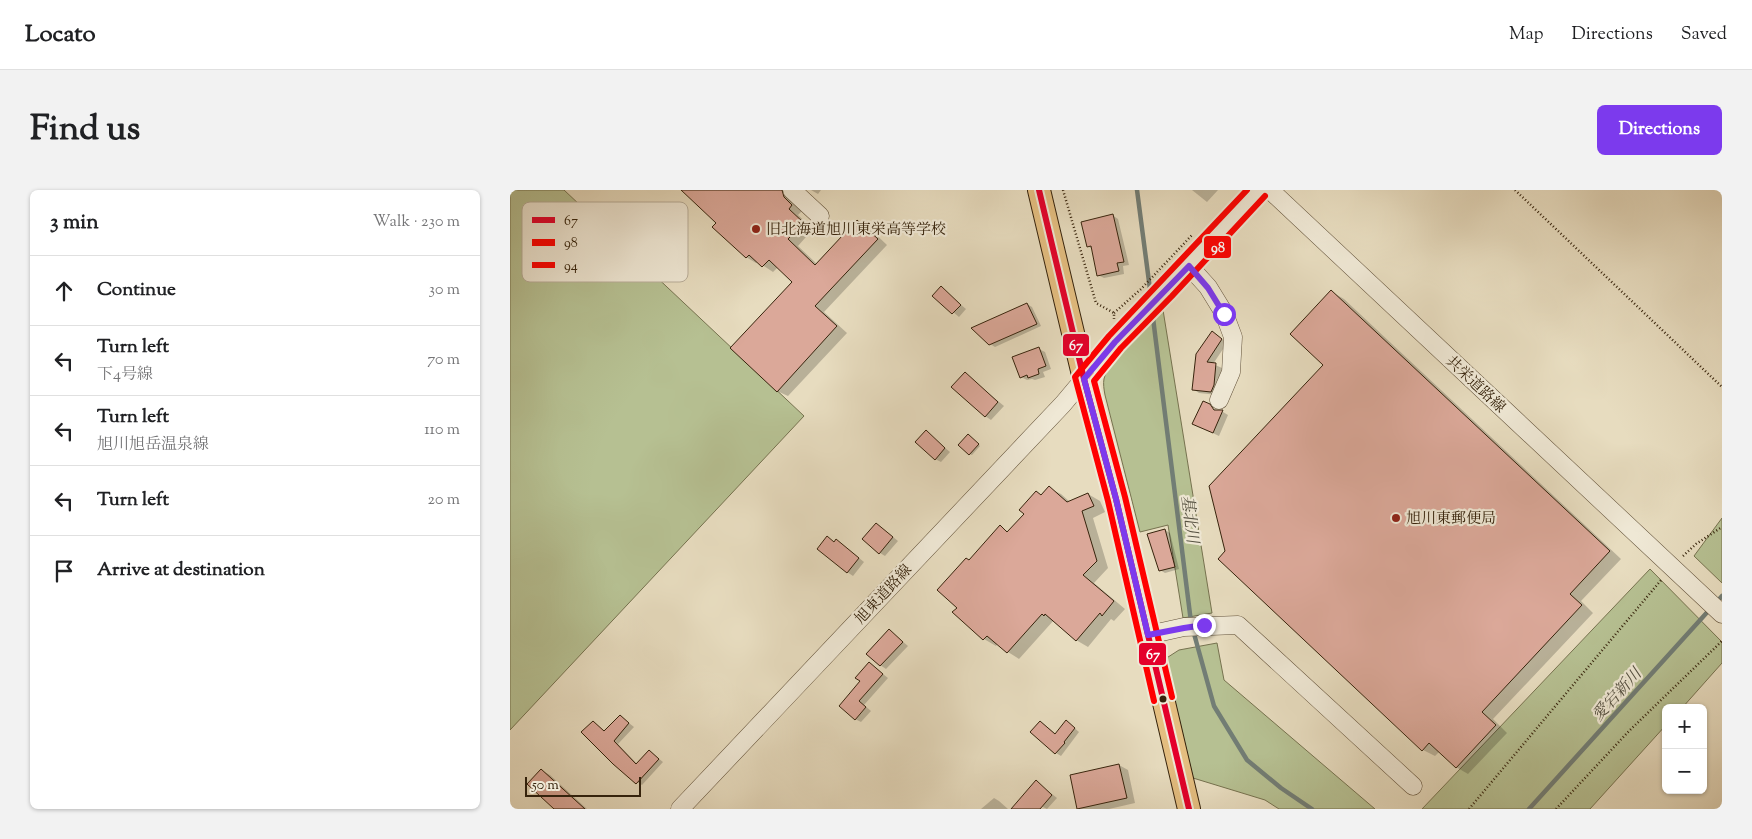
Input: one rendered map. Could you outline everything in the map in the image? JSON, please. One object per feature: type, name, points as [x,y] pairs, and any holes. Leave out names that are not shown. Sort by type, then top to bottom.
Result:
[{"type":"main road","points":[[1039,190],[1084,379],[1116,499],[1189,809]]},
{"type":"street","points":[[792,190],[820,216]]},
{"type":"street","name":"旭東道路線","points":[[680,809],[1062,404],[1115,342],[1259,190]]},
{"type":"street","name":"共栄道路線","points":[[1270,190],[1722,614]]},
{"type":"street","points":[[1189,266],[1208,288],[1224,314],[1234,338],[1231,372],[1219,400]]},
{"type":"street","points":[[1148,635],[1204,625],[1238,625],[1413,786]]},
{"type":"path","points":[[1515,190],[1722,387]]},
{"type":"path","points":[[1114,314],[1160,268]]},
{"type":"path","points":[[1469,809],[1677,572],[1696,544],[1722,527]]},
{"type":"path","points":[[1556,809],[1629,731],[1722,641]]},
{"type":"green space","points":[[510,190],[564,190],[577,202],[522,202],[522,282],[662,282],[804,416],[510,730]]},
{"type":"green space","points":[[1163,310],[1212,613],[1183,618],[1168,525],[1140,532],[1104,387],[1107,371],[1120,353]]},
{"type":"green space","points":[[1722,518],[1722,583],[1694,556]]},
{"type":"green space","points":[[1650,569],[1722,642],[1722,663],[1686,704],[1662,704],[1662,729],[1590,809],[1422,809]]},
{"type":"green space","points":[[1217,643],[1224,680],[1375,809],[1279,809],[1265,800],[1193,778],[1165,659],[1179,650]]},
{"type":"building","points":[[681,190],[782,190],[784,197],[792,205],[789,209],[804,223],[788,239],[815,265],[857,220],[878,239],[815,306],[837,326],[777,392],[730,348],[792,282],[769,260],[762,267],[749,255],[746,258],[712,227],[716,223]]},
{"type":"building","points":[[1113,214],[1124,262],[1117,263],[1119,271],[1097,276],[1091,246],[1087,247],[1081,222]]},
{"type":"building","points":[[941,286],[961,305],[952,314],[932,296]]},
{"type":"building","name":"旭川東郵便局","points":[[1331,290],[1610,551],[1570,594],[1582,605],[1482,712],[1496,725],[1456,768],[1429,743],[1422,751],[1218,559],[1225,551],[1209,486],[1323,365],[1290,334]]},
{"type":"building","points":[[1027,303],[1037,324],[989,345],[971,328]]},
{"type":"building","points":[[1212,331],[1222,339],[1207,362],[1216,363],[1214,385],[1211,392],[1192,390],[1196,354]]},
{"type":"building","points":[[1039,347],[1046,366],[1038,369],[1039,374],[1028,378],[1027,375],[1020,378],[1012,357]]},
{"type":"building","points":[[965,372],[998,402],[985,417],[951,387]]},
{"type":"building","points":[[1203,401],[1210,404],[1214,410],[1223,410],[1213,433],[1192,424]]},
{"type":"building","points":[[926,430],[945,448],[935,460],[915,442]]},
{"type":"building","points":[[968,434],[979,444],[969,455],[958,445]]},
{"type":"building","points":[[1049,486],[1067,502],[1088,493],[1094,506],[1082,511],[1097,561],[1083,575],[1114,601],[1102,616],[1100,613],[1076,641],[1045,614],[1044,616],[1042,614],[1007,653],[987,636],[983,640],[952,612],[957,608],[937,590],[966,558],[969,560],[1000,525],[1007,532],[1024,514],[1019,510],[1036,491],[1041,495]]},
{"type":"building","points":[[876,523],[893,537],[879,554],[862,539]]},
{"type":"building","points":[[1165,529],[1175,567],[1159,571],[1147,534]]},
{"type":"building","points":[[827,536],[834,542],[836,539],[859,558],[847,573],[817,549]]},
{"type":"building","points":[[889,629],[903,642],[880,666],[866,654]]},
{"type":"building","points":[[869,662],[883,674],[859,701],[866,707],[855,720],[839,706],[860,681],[855,678]]},
{"type":"building","points":[[620,715],[629,723],[614,741],[636,764],[649,750],[659,759],[636,784],[581,732],[593,721],[604,731]]},
{"type":"building","points":[[1066,720],[1075,728],[1055,754],[1030,732],[1040,721],[1055,734]]},
{"type":"building","points":[[1119,764],[1127,798],[1077,809],[1070,775]]},
{"type":"building","points":[[541,769],[585,809],[554,809],[527,784]]},
{"type":"building","points":[[1036,780],[1052,795],[1040,809],[1011,809]]},
{"type":"waterway","name":"基北川","points":[[1137,190],[1151,297]]},
{"type":"waterway","name":"基北川","points":[[1152,310],[1191,622]]},
{"type":"waterway","name":"愛宕新川","points":[[1716,603],[1722,596]]},
{"type":"waterway","name":"愛宕新川","points":[[1529,809],[1711,608]]},
{"type":"waterway","name":"基北川","points":[[1193,630],[1214,706],[1247,760],[1281,788],[1312,809]]},
{"type":"transit line","name":"67","points":[[1039,190],[1084,379],[1116,499],[1189,809]]},
{"type":"transit line","name":"94","points":[[1154,701],[1108,501],[1075,377],[1109,336],[1247,190]]},
{"type":"transit line","name":"98","points":[[1172,697],[1125,497],[1094,381],[1121,348],[1265,196]]},
{"type":"place","name":"旧北海道旭川東栄高等学校","points":[[756,229]]},
{"type":"place","name":"旭川東郵便局","points":[[1396,518]]},
{"type":"route","points":[[1204,625],[1148,635],[1116,499],[1084,379],[1115,342],[1189,266],[1208,288],[1224,314]]}]
